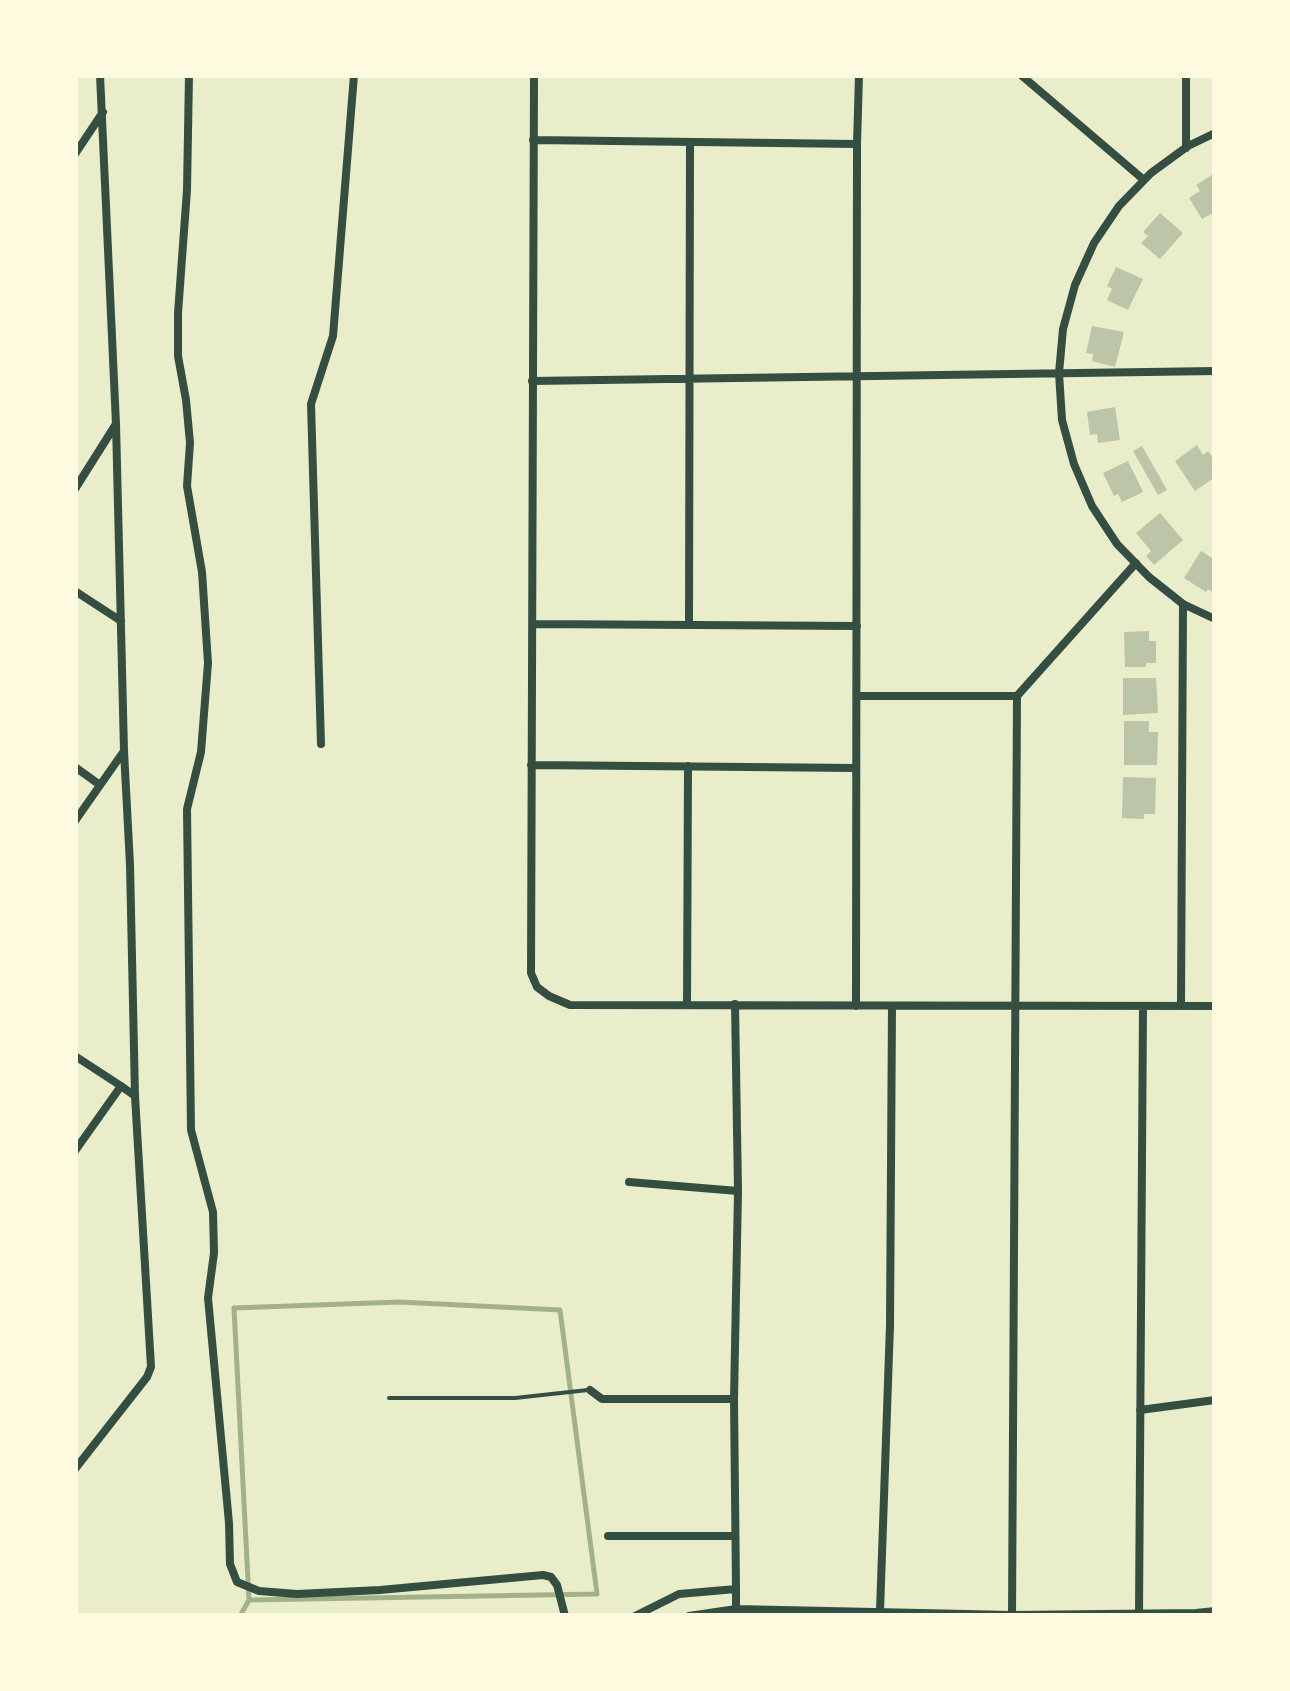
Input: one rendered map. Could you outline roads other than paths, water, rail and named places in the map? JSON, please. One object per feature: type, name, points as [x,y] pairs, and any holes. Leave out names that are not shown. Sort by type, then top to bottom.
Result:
[{"type":"street","points":[[75,1468],[151,1367],[135,1096],[116,424],[100,75]]},
{"type":"street","points":[[189,75],[178,356],[186,400],[190,442],[188,486],[202,572],[208,663],[201,752],[188,809],[190,1113],[213,1212],[214,1253],[208,1298],[230,1564],[237,1582],[260,1591],[297,1594],[544,1575],[557,1585],[564,1613]]},
{"type":"street","points":[[321,744],[311,404],[334,336],[354,75]]},
{"type":"street","points":[[534,75],[531,974],[537,988],[570,1005],[1215,1006]]},
{"type":"street","points":[[856,1006],[860,75]]},
{"type":"street","points":[[1021,75],[1144,180]]},
{"type":"street","points":[[1186,75],[1186,148]]},
{"type":"street","points":[[75,154],[104,112]]},
{"type":"street","points":[[1215,133],[1186,148],[1144,180],[1119,206],[1094,243],[1075,285],[1063,329],[1058,373],[1062,420],[1074,464],[1092,506],[1118,544],[1148,576],[1184,604],[1215,619]]},
{"type":"street","points":[[533,140],[857,144]]},
{"type":"street","points":[[689,625],[690,142]]},
{"type":"street","points":[[532,380],[1215,371]]},
{"type":"street","points":[[75,488],[116,424]]},
{"type":"street","points":[[1012,1615],[1017,696],[1136,563]]},
{"type":"street","points":[[75,591],[122,621]]},
{"type":"street","points":[[1181,1006],[1184,604]]},
{"type":"street","points":[[532,624],[857,626]]},
{"type":"street","points":[[858,696],[1017,696]]},
{"type":"street","points":[[75,821],[124,751]]},
{"type":"street","points":[[531,765],[856,768]]},
{"type":"street","points":[[687,1005],[688,766]]},
{"type":"street","points":[[75,767],[100,784]]},
{"type":"street","points":[[734,1004],[738,1191],[734,1398],[736,1608]]},
{"type":"street","points":[[880,1611],[890,1325],[892,1006]]},
{"type":"street","points":[[1139,1614],[1143,1006]]},
{"type":"street","points":[[75,1056],[135,1096]]},
{"type":"street","points":[[75,1151],[120,1086]]},
{"type":"street","points":[[629,1182],[738,1191]]},
{"type":"street","points":[[585,1390],[602,1398],[734,1398]]},
{"type":"street","points":[[1140,1410],[1215,1400]]},
{"type":"street","points":[[608,1536],[735,1536]]},
{"type":"street","points":[[635,1616],[679,1594],[736,1590]]},
{"type":"street","points":[[689,1616],[736,1608],[1012,1615],[1215,1611]]},
{"type":"lane","points":[[389,1398],[515,1398],[585,1390]]},
{"type":"waterway","points":[[240,1616],[249,1600],[234,1308],[399,1302],[560,1310],[597,1594],[249,1600]]}]
